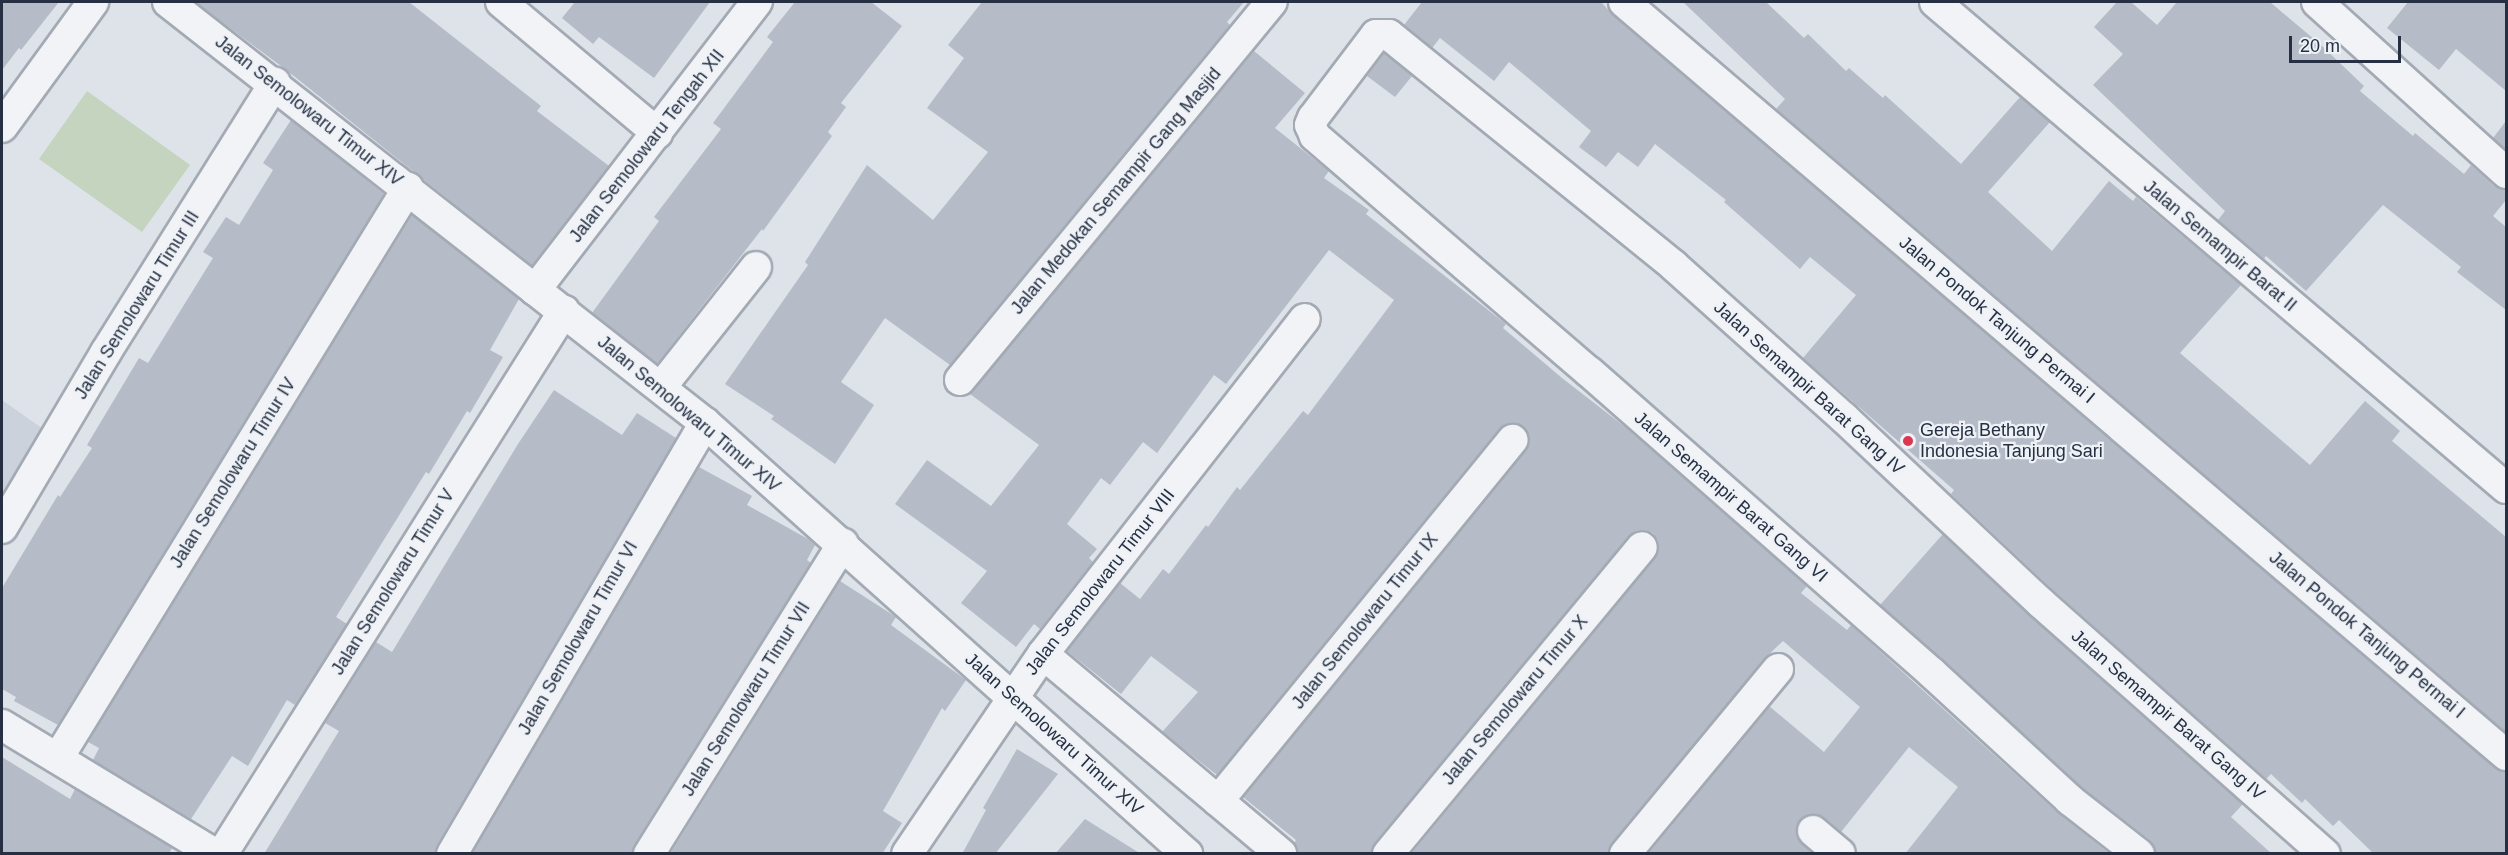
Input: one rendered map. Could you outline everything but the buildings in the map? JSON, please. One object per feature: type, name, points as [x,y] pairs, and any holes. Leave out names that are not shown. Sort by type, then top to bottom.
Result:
[{"type":"street","points":[[2,127],[93,2]]},
{"type":"street","name":"Jalan Semolowaru Timur XIV","points":[[168,2],[275,83],[705,423],[1013,696],[1182,852]]},
{"type":"street","points":[[501,2],[657,133]]},
{"type":"street","name":"Jalan Semolowaru Tengah XII","points":[[535,290],[757,2]]},
{"type":"street","name":"Jalan Medokan Semampir Gang Masjid","points":[[960,380],[1272,2]]},
{"type":"street","name":"Jalan Pondok Tanjung Permai I","points":[[1624,2],[2506,755]]},
{"type":"street","name":"Jalan Semampir Barat II","points":[[1935,2],[2506,488]]},
{"type":"street","points":[[2317,2],[2506,173]]},
{"type":"street","name":"Jalan Semampir Barat Gang IV","points":[[1321,142],[1312,132],[1313,118],[1376,35],[1389,35],[1674,266],[1844,418],[2041,603],[2325,854]]},
{"type":"street","name":"Jalan Semolowaru Timur III","points":[[2,528],[113,342],[275,83]]},
{"type":"street","name":"Jalan Semampir Barat Gang VI","points":[[1321,142],[1589,372],[1932,673],[2070,800],[2139,854]]},
{"type":"street","name":"Jalan Semolowaru Timur IV","points":[[58,758],[408,188]]},
{"type":"street","points":[[661,387],[756,267]]},
{"type":"street","name":"Jalan Semolowaru Timur V","points":[[222,854],[564,311]]},
{"type":"street","name":"Jalan Semolowaru Timur VIII","points":[[908,854],[1043,654],[1305,319]]},
{"type":"street","name":"Jalan Semolowaru Timur VI","points":[[452,854],[705,423]]},
{"type":"street","name":"Jalan Semolowaru Timur IX","points":[[1218,801],[1512,440]]},
{"type":"street","name":"Jalan Semolowaru Timur VII","points":[[649,854],[843,544]]},
{"type":"street","name":"Jalan Semolowaru Timur X","points":[[1388,854],[1642,547]]},
{"type":"street","points":[[1043,654],[1281,854]]},
{"type":"street","points":[[1625,854],[1778,669]]},
{"type":"street","points":[[2,724],[215,854]]},
{"type":"street","points":[[1812,831],[1840,854]]},
{"type":"shaded area","points":[[2,400],[46,431],[2,503]]},
{"type":"green space","points":[[87,91],[190,165],[142,232],[39,159]]},
{"type":"place","name":"Gereja Bethany Indonesia Tanjung Sari","points":[[1908,441]]}]
